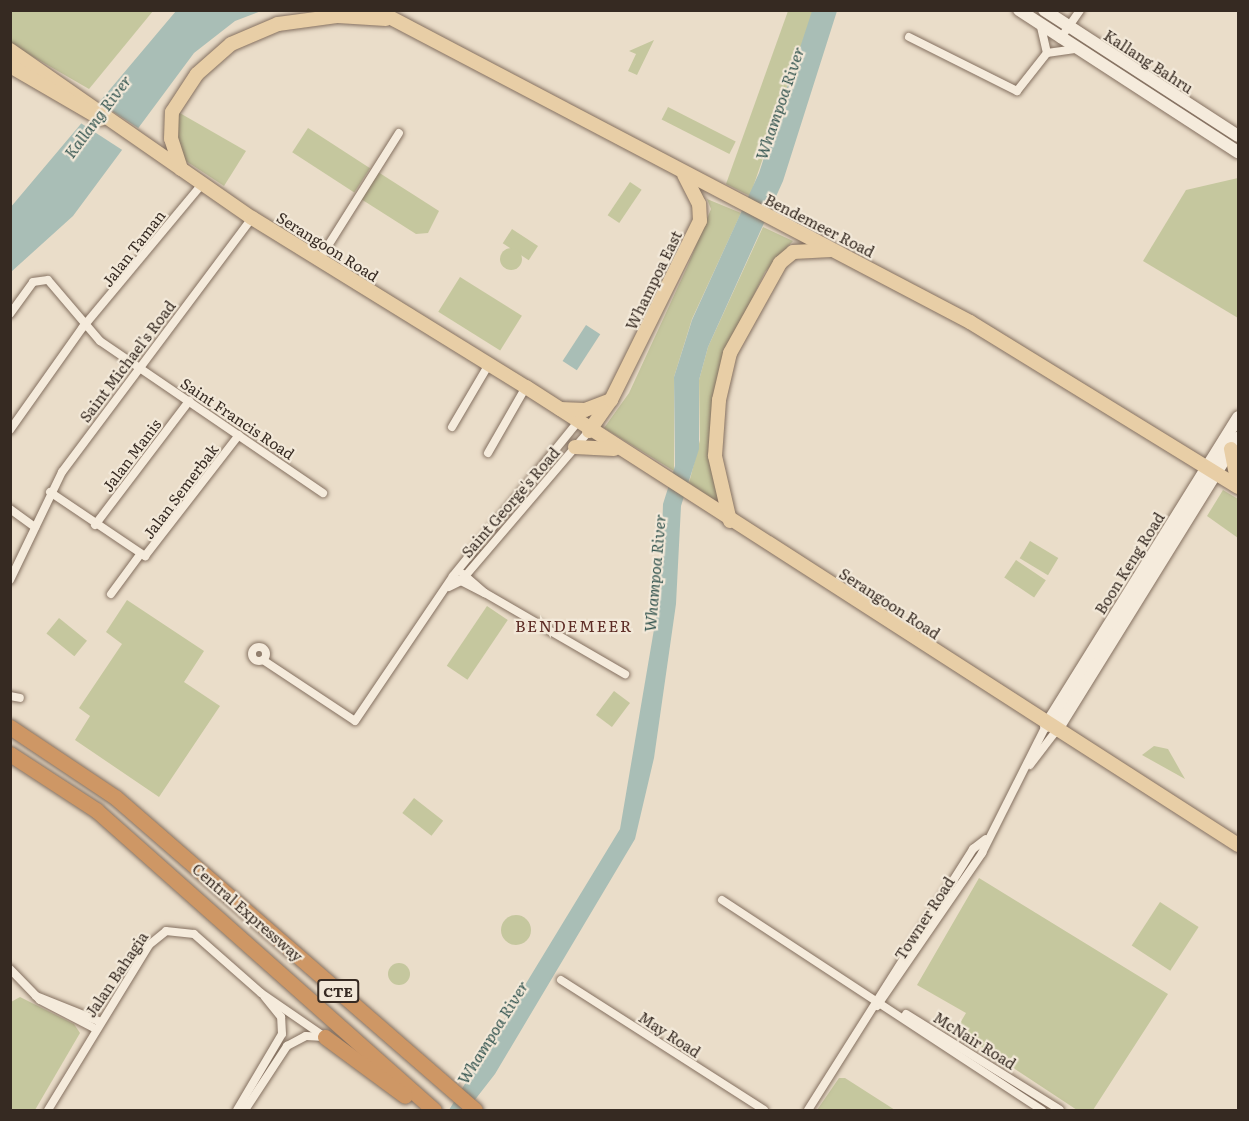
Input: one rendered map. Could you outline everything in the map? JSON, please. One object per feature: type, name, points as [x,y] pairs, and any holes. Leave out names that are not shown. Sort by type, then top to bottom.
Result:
[{"type":"highway","name":"Central Expressway","points":[[10,727],[116,797],[475,1110]]},
{"type":"highway","name":"Central Expressway","points":[[10,754],[96,810],[432,1109]]},
{"type":"highway","points":[[325,1037],[412,1101],[432,1109]]},
{"type":"main road","name":"Bendemeer Road","points":[[376,10],[970,322],[1239,485]]},
{"type":"main road","name":"Kallang Bahru","points":[[1019,10],[1075,49],[1239,152]]},
{"type":"main road","name":"Kallang Bahru","points":[[1044,10],[1239,136]]},
{"type":"main road","points":[[181,169],[171,139],[172,112],[197,74],[231,44],[266,27],[297,21],[392,19]]},
{"type":"main road","name":"Serangoon Road","points":[[10,50],[81,104]]},
{"type":"main road","name":"Serangoon Road","points":[[10,66],[117,126],[252,218],[488,366],[526,387],[583,427],[1051,728],[1239,845]]},
{"type":"main road","name":"Whampoa East","points":[[583,427],[611,400],[700,221],[697,199],[683,173]]},
{"type":"main road","points":[[730,521],[715,456],[719,400],[730,353],[780,262],[793,252],[833,250]]},
{"type":"main road","points":[[558,409],[585,410],[611,400]]},
{"type":"main road","name":"Boon Keng Road","points":[[1051,728],[1211,470],[1239,417]]},
{"type":"main road","points":[[1235,444],[1239,485]]},
{"type":"main road","name":"Boon Keng Road","points":[[1211,470],[1235,444]]},
{"type":"main road","points":[[575,447],[619,449]]},
{"type":"street","points":[[1060,39],[1080,10]]},
{"type":"street","points":[[1041,26],[1047,53]]},
{"type":"street","points":[[909,37],[1017,91],[1047,53],[1075,49]]},
{"type":"street","points":[[319,260],[399,133]]},
{"type":"street","name":"Jalan Taman","points":[[10,430],[83,327],[202,184]]},
{"type":"street","name":"Saint Michael's Road","points":[[10,580],[50,492],[138,368],[252,218]]},
{"type":"street","points":[[10,314],[31,283],[45,278],[60,290],[83,327],[138,368]]},
{"type":"street","points":[[452,428],[488,366]]},
{"type":"street","name":"Saint Francis Road","points":[[138,368],[323,493]]},
{"type":"street","points":[[488,453],[526,387]]},
{"type":"street","name":"Jalan Manis","points":[[95,525],[189,401]]},
{"type":"street","name":"Saint George's Road","points":[[459,576],[474,565],[575,447],[583,427]]},
{"type":"street","name":"Saint George's Road","points":[[263,660],[355,721],[449,587],[583,427]]},
{"type":"street","name":"Jalan Semerbak","points":[[50,492],[139,556],[150,553],[239,435]]},
{"type":"street","points":[[10,509],[35,527]]},
{"type":"street","points":[[111,594],[139,556]]},
{"type":"street","points":[[474,565],[476,583]]},
{"type":"street","points":[[459,576],[476,583],[485,593]]},
{"type":"street","points":[[459,576],[625,674]]},
{"type":"street","name":"Towner Road","points":[[808,1110],[878,1002],[982,853],[986,839],[1051,728]]},
{"type":"street","name":"McNair Road","points":[[722,900],[1042,1110]]},
{"type":"street","name":"Jalan Bahagia","points":[[48,1110],[149,945],[165,931],[194,934],[261,993],[325,1037]]},
{"type":"street","points":[[10,969],[36,996],[98,1025]]},
{"type":"street","name":"May Road","points":[[561,980],[764,1110]]},
{"type":"street","points":[[237,1110],[282,1034],[278,1012],[261,993]]},
{"type":"street","name":"McNair Road","points":[[878,1002],[1060,1110]]},
{"type":"street","points":[[245,1110],[287,1046],[306,1036],[325,1037]]},
{"type":"green space","points":[[11,11],[153,11],[89,89],[11,44]]},
{"type":"green space","points":[[788,11],[813,11],[750,196],[726,184]]},
{"type":"green space","points":[[654,40],[637,75],[628,71],[636,54],[629,51]]},
{"type":"green space","points":[[668,107],[736,142],[729,154],[662,119]]},
{"type":"green space","points":[[178,112],[246,151],[224,186],[183,159],[173,121]]},
{"type":"green space","points":[[308,128],[370,168],[354,193],[292,152]]},
{"type":"green space","points":[[378,172],[439,211],[428,233],[416,234],[361,199]]},
{"type":"green space","points":[[1238,178],[1238,318],[1143,261],[1186,190]]},
{"type":"green space","points":[[630,182],[642,190],[619,223],[608,215]]},
{"type":"green space","points":[[707,199],[741,213],[692,319],[674,377],[674,471],[604,428],[629,393],[688,265],[711,209]]},
{"type":"green space","points":[[763,227],[793,241],[765,272],[731,342],[715,485],[719,503],[689,483],[700,440],[699,380],[708,347]]},
{"type":"green space","points":[[512,229],[538,246],[529,260],[503,243]]},
{"type":"green space","points":[[511,248],[519,251],[522,259],[519,267],[511,270],[503,267],[500,259],[503,251]]},
{"type":"green space","points":[[460,277],[522,316],[500,350],[438,312]]},
{"type":"green space","points":[[1223,490],[1238,499],[1238,538],[1207,516]]},
{"type":"green space","points":[[1030,541],[1058,558],[1048,575],[1020,558]]},
{"type":"green space","points":[[1016,560],[1046,580],[1034,598],[1004,577]]},
{"type":"green space","points":[[127,600],[204,651],[184,682],[220,706],[159,797],[75,740],[90,716],[79,708],[122,644],[106,632]]},
{"type":"green space","points":[[487,606],[508,620],[467,680],[447,666]]},
{"type":"green space","points":[[59,618],[87,641],[74,656],[46,634]]},
{"type":"green space","points":[[614,691],[630,703],[612,727],[596,715]]},
{"type":"green space","points":[[1154,746],[1168,749],[1185,779],[1142,755]]},
{"type":"green space","points":[[414,798],[443,821],[431,836],[402,813]]},
{"type":"green space","points":[[979,878],[1168,994],[1093,1110],[1077,1110],[956,1030],[966,1013],[917,985]]},
{"type":"green space","points":[[1160,902],[1199,927],[1170,971],[1132,946]]},
{"type":"green space","points":[[516,915],[527,919],[531,930],[527,941],[516,945],[505,941],[501,930],[505,919]]},
{"type":"green space","points":[[395,963],[403,963],[410,970],[410,978],[403,985],[395,985],[388,978],[388,970]]},
{"type":"green space","points":[[20,997],[74,1024],[80,1033],[35,1110],[11,1110],[11,1002]]},
{"type":"green space","points":[[839,1078],[845,1078],[895,1110],[817,1110]]},
{"type":"water","name":"Kallang River","points":[[176,11],[261,11],[235,21],[194,53],[73,216],[11,272],[10,208]]},
{"type":"water","name":"Whampoa River","points":[[812,11],[837,11],[783,181],[708,347],[699,380],[699,449],[681,506],[676,604],[654,758],[635,839],[495,1074],[467,1110],[449,1110],[620,829],[660,594],[663,504],[675,466],[674,377],[692,320],[759,173]]},
{"type":"water","points":[[586,325],[600,334],[577,370],[563,361]]},
{"type":"pier","points":[[95,100],[142,130],[127,153],[80,123]]},
{"type":"district","name":"BENDEMEER","points":[[574,625]]}]
